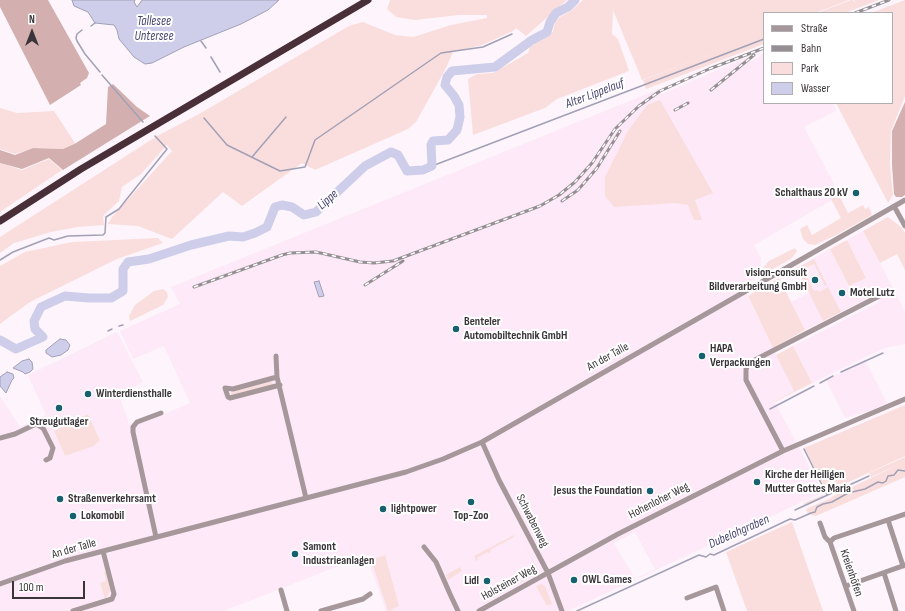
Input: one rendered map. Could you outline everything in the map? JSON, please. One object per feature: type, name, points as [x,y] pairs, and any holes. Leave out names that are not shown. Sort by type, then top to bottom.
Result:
[{"type":"highway","points":[[0,221],[88,165],[368,0]]},
{"type":"street","name":"An der Talle","points":[[0,584],[65,561],[406,472],[443,459],[482,442],[905,200]]},
{"type":"street","points":[[894,206],[905,226]]},
{"type":"street","points":[[783,451],[746,380],[746,369],[749,363],[885,293],[888,293]]},
{"type":"street","points":[[276,356],[277,377],[306,498]]},
{"type":"street","points":[[277,377],[225,391],[230,398],[280,385]]},
{"type":"street","name":"Hohenloher Weg","points":[[548,573],[618,534],[783,451],[905,399]]},
{"type":"street","points":[[156,537],[133,427],[137,422],[161,413]]},
{"type":"street","points":[[0,438],[15,434],[36,424],[43,428],[53,448],[50,458],[46,460]]},
{"type":"street","name":"Schwabenweg","points":[[482,442],[548,573],[562,611]]},
{"type":"street","name":"Kreienhöfen","points":[[830,542],[834,538],[905,514]]},
{"type":"street","points":[[846,586],[904,566],[888,520]]},
{"type":"street","name":"Kreienhöfen","points":[[820,523],[825,537],[830,542],[846,586],[853,611]]},
{"type":"street","points":[[424,547],[436,562],[458,611]]},
{"type":"street","points":[[73,611],[112,600],[114,594],[103,551]]},
{"type":"street","name":"Holsteiner Weg","points":[[479,611],[548,573]]},
{"type":"street","points":[[884,573],[896,611]]},
{"type":"street","points":[[687,598],[716,587],[724,611]]},
{"type":"street","points":[[281,590],[287,611]]},
{"type":"street","points":[[322,611],[363,599],[370,594]]},
{"type":"shaded area","points":[[0,0],[48,0],[89,73],[87,78],[80,83],[81,85],[50,105],[0,7]]},
{"type":"shaded area","points":[[763,54],[763,104],[833,104],[836,111],[804,127],[835,186],[830,188],[829,194],[832,200],[754,245],[761,258],[760,272],[743,287],[794,391],[774,401],[823,492],[568,611],[386,611],[366,555],[224,611],[0,611],[0,396],[20,427],[46,415],[28,375],[117,332],[143,382],[119,396],[129,423],[126,425],[163,415],[190,403],[164,346],[133,359],[120,331],[180,304],[171,287],[659,89],[662,94],[746,58],[751,62]],"holes":[[[88,414],[100,440],[94,446],[65,456],[54,431]],[[635,532],[655,569],[635,579],[614,543]],[[106,581],[108,595],[105,598],[100,583]],[[544,585],[547,606],[537,586]]]},
{"type":"shaded area","points":[[113,84],[137,107],[150,116],[63,170],[49,158],[22,169],[0,163],[0,150],[15,155],[33,148],[63,149],[76,143],[106,124],[108,87]]},
{"type":"shaded area","points":[[905,102],[905,195],[902,197],[896,197],[894,194],[892,165],[892,131]]},
{"type":"shaded area","points":[[863,231],[905,311],[905,344],[884,348],[812,383],[793,346],[879,302],[875,294],[841,312],[830,291],[813,300],[823,321],[805,330],[791,302],[809,293],[797,268],[830,249],[849,286],[866,277],[847,240]]},
{"type":"shaded area","points":[[865,360],[887,403],[870,411],[845,418],[826,380]]},
{"type":"green space","points":[[390,0],[567,0],[526,36],[516,28],[513,31],[482,45],[453,52],[446,68],[416,122],[408,129],[315,170],[302,163],[242,206],[223,192],[172,239],[138,226],[108,224],[112,217],[172,151],[167,145],[141,174],[122,187],[119,201],[103,216],[104,225],[78,227],[51,232],[14,243],[0,253],[0,237],[157,136],[199,114],[349,26],[363,22],[395,35],[413,37],[451,25],[487,18],[487,15],[459,15],[415,20],[396,17],[387,9]]},
{"type":"green space","points":[[583,0],[849,0],[818,12],[763,12],[763,44],[646,89],[643,80],[721,50],[642,80],[613,10],[612,34],[618,39],[629,71],[557,99],[545,108],[473,135],[468,79],[477,74],[493,73],[528,53],[530,47],[535,44],[534,42],[553,32],[555,22],[560,17],[571,11]]},
{"type":"green space","points":[[851,0],[853,0],[856,4],[854,0],[879,0],[848,12],[820,12]]},
{"type":"green space","points":[[905,0],[905,96],[891,131],[890,165],[893,195],[888,203],[837,104],[893,104],[893,12],[874,12]]},
{"type":"green space","points":[[660,100],[713,193],[695,200],[702,220],[694,220],[688,205],[675,203],[614,207],[605,196],[605,177],[628,131],[647,105]]},
{"type":"green space","points":[[0,108],[17,113],[54,111],[75,143],[63,149],[33,148],[15,154],[0,149]]},
{"type":"green space","points":[[49,159],[62,170],[0,212],[0,163],[22,170]]},
{"type":"green space","points":[[835,187],[848,213],[863,205],[865,209],[869,207],[872,215],[815,245],[808,244],[803,239],[800,229],[807,225],[812,235],[841,218],[832,201],[830,193],[830,188]]},
{"type":"green space","points":[[888,217],[901,227],[905,233],[905,270],[897,254],[880,263],[863,231]]},
{"type":"green space","points":[[158,238],[163,243],[117,259],[30,302],[0,324],[0,266],[25,252],[72,242]]},
{"type":"green space","points":[[847,240],[866,278],[849,286],[830,249]]},
{"type":"green space","points":[[795,248],[797,251],[791,259],[762,275],[761,274],[763,268],[769,261]]},
{"type":"green space","points":[[814,259],[827,285],[825,286],[814,264],[803,269],[814,291],[818,290],[819,292],[828,287],[841,312],[823,321],[797,268]]},
{"type":"green space","points":[[779,278],[805,330],[773,348],[748,296]]},
{"type":"green space","points":[[163,289],[167,292],[168,297],[163,305],[130,321],[129,316],[135,305],[154,291]]},
{"type":"green space","points":[[793,346],[812,383],[775,402],[794,391],[776,355]]},
{"type":"green space","points":[[270,382],[273,383],[271,386],[232,396],[231,394],[232,392]]},
{"type":"green space","points":[[905,405],[905,456],[827,492],[804,448]]},
{"type":"green space","points":[[88,414],[100,440],[94,446],[65,456],[54,431]]},
{"type":"green space","points":[[905,457],[905,477],[816,516],[808,514],[806,509],[900,464],[871,477],[869,473]]},
{"type":"green space","points":[[823,495],[824,497],[805,506],[804,503]]},
{"type":"green space","points":[[792,522],[823,611],[747,611],[726,552]]},
{"type":"green space","points":[[514,535],[514,537],[490,550],[491,552],[489,554],[488,552],[477,558],[478,560],[476,561],[474,556]]},
{"type":"green space","points":[[524,544],[538,569],[536,574],[483,603],[532,574],[531,573],[537,569]]},
{"type":"green space","points":[[385,555],[399,606],[389,611],[371,560]]},
{"type":"green space","points":[[460,567],[462,571],[448,580],[446,575]]},
{"type":"green space","points":[[104,572],[106,572],[110,590],[105,599],[100,583],[106,581]]},
{"type":"green space","points":[[541,584],[545,586],[552,604],[547,606],[536,586]]},
{"type":"water","name":"Tallesee Untersee","points":[[72,0],[135,0],[134,2],[137,7],[142,0],[279,0],[268,10],[241,24],[184,47],[152,63],[145,64],[134,57],[119,39],[114,25],[95,23],[88,12],[74,6]]},
{"type":"water","points":[[319,281],[324,296],[319,297],[314,282]]},
{"type":"water","points":[[60,339],[66,340],[70,345],[68,350],[61,355],[52,357],[46,353],[46,350]]},
{"type":"water","points":[[29,359],[32,362],[33,369],[30,372],[25,374],[13,368],[22,361]]},
{"type":"water","points":[[7,372],[13,374],[14,378],[6,393],[0,386],[0,377]]},
{"type":"waterway","name":"Lippe","points":[[0,340],[16,349],[43,337],[35,329],[34,321],[41,307],[65,296],[111,298],[123,291],[123,269],[128,262],[149,259],[191,245],[229,236],[243,237],[255,233],[267,227],[275,207],[282,205],[292,207],[304,215],[316,212],[365,166],[391,152],[398,155],[407,171],[423,170],[432,166],[431,145],[433,141],[448,140],[457,130],[460,117],[459,105],[445,85],[447,77],[452,71],[495,67],[532,40],[547,32],[550,22],[556,13],[568,7],[575,0]]},
{"type":"waterway","points":[[91,26],[95,23]]},
{"type":"waterway","points":[[82,30],[77,34],[77,41],[85,54],[100,72]]},
{"type":"waterway","points":[[204,118],[227,145],[280,171],[305,167],[315,140],[441,53],[483,47],[512,34]]},
{"type":"waterway","name":"Alter Lippelauf","points":[[432,166],[763,39]]},
{"type":"waterway","points":[[201,41],[206,48]]},
{"type":"waterway","points":[[211,57],[220,72]]},
{"type":"waterway","points":[[102,75],[143,122]]},
{"type":"waterway","points":[[252,157],[286,117]]},
{"type":"waterway","points":[[0,260],[13,252],[49,238],[54,240],[68,236],[103,235],[105,233],[106,217],[119,209],[167,149],[155,136]]},
{"type":"waterway","points":[[119,326],[123,325]]},
{"type":"waterway","points":[[108,331],[112,329]]},
{"type":"waterway","points":[[841,372],[883,353]]},
{"type":"waterway","points":[[820,383],[833,376]]},
{"type":"waterway","points":[[770,409],[814,386]]},
{"type":"waterway","points":[[804,449],[827,495]]},
{"type":"waterway","name":"Dubelohgraben","points":[[577,611],[699,555],[706,557],[710,554],[714,555],[790,519],[795,520],[815,512],[817,507],[832,502],[848,493],[865,489],[878,482],[883,483],[886,481],[888,476],[894,475],[898,470],[905,471]]},
{"type":"waterway","name":"Dubelohgraben","points":[[795,510],[869,476]]},
{"type":"railway","points":[[858,12],[889,0]]},
{"type":"railway","points":[[194,287],[290,253],[316,252],[360,262],[374,263],[393,261],[540,206],[559,195],[575,182],[592,163],[615,129],[639,106],[660,91],[709,69],[763,48]]},
{"type":"railway","points":[[711,90],[754,55]]},
{"type":"railway","points":[[675,110],[688,103]]},
{"type":"railway","points":[[562,201],[578,190],[597,168],[620,131]]},
{"type":"railway","points":[[365,285],[403,261]]},
{"type":"place","name":"Schalthaus 20 kV","points":[[856,193]]},
{"type":"place","name":"vision-consult Bildverarbeitung GmbH","points":[[815,280]]},
{"type":"place","name":"Motel Lutz","points":[[842,293]]},
{"type":"place","name":"Benteler Automobiltechnik GmbH","points":[[456,329]]},
{"type":"place","name":"HAPA Verpackungen","points":[[702,356]]},
{"type":"place","name":"Winterdiensthalle","points":[[88,394]]},
{"type":"place","name":"Streugutlager","points":[[59,408]]},
{"type":"place","name":"Kirche der Heiligen Mutter Gottes Maria","points":[[757,482]]},
{"type":"place","name":"Jesus the Foundation","points":[[650,491]]},
{"type":"place","name":"Straßenverkehrsamt","points":[[60,499]]},
{"type":"place","name":"Top-Zoo","points":[[471,502]]},
{"type":"place","name":"lightpower","points":[[383,509]]},
{"type":"place","name":"Lokomobil","points":[[73,516]]},
{"type":"place","name":"Samont Industrieanlagen","points":[[295,554]]},
{"type":"place","name":"OWL Games","points":[[574,580]]},
{"type":"place","name":"Lidl","points":[[487,581]]}]
